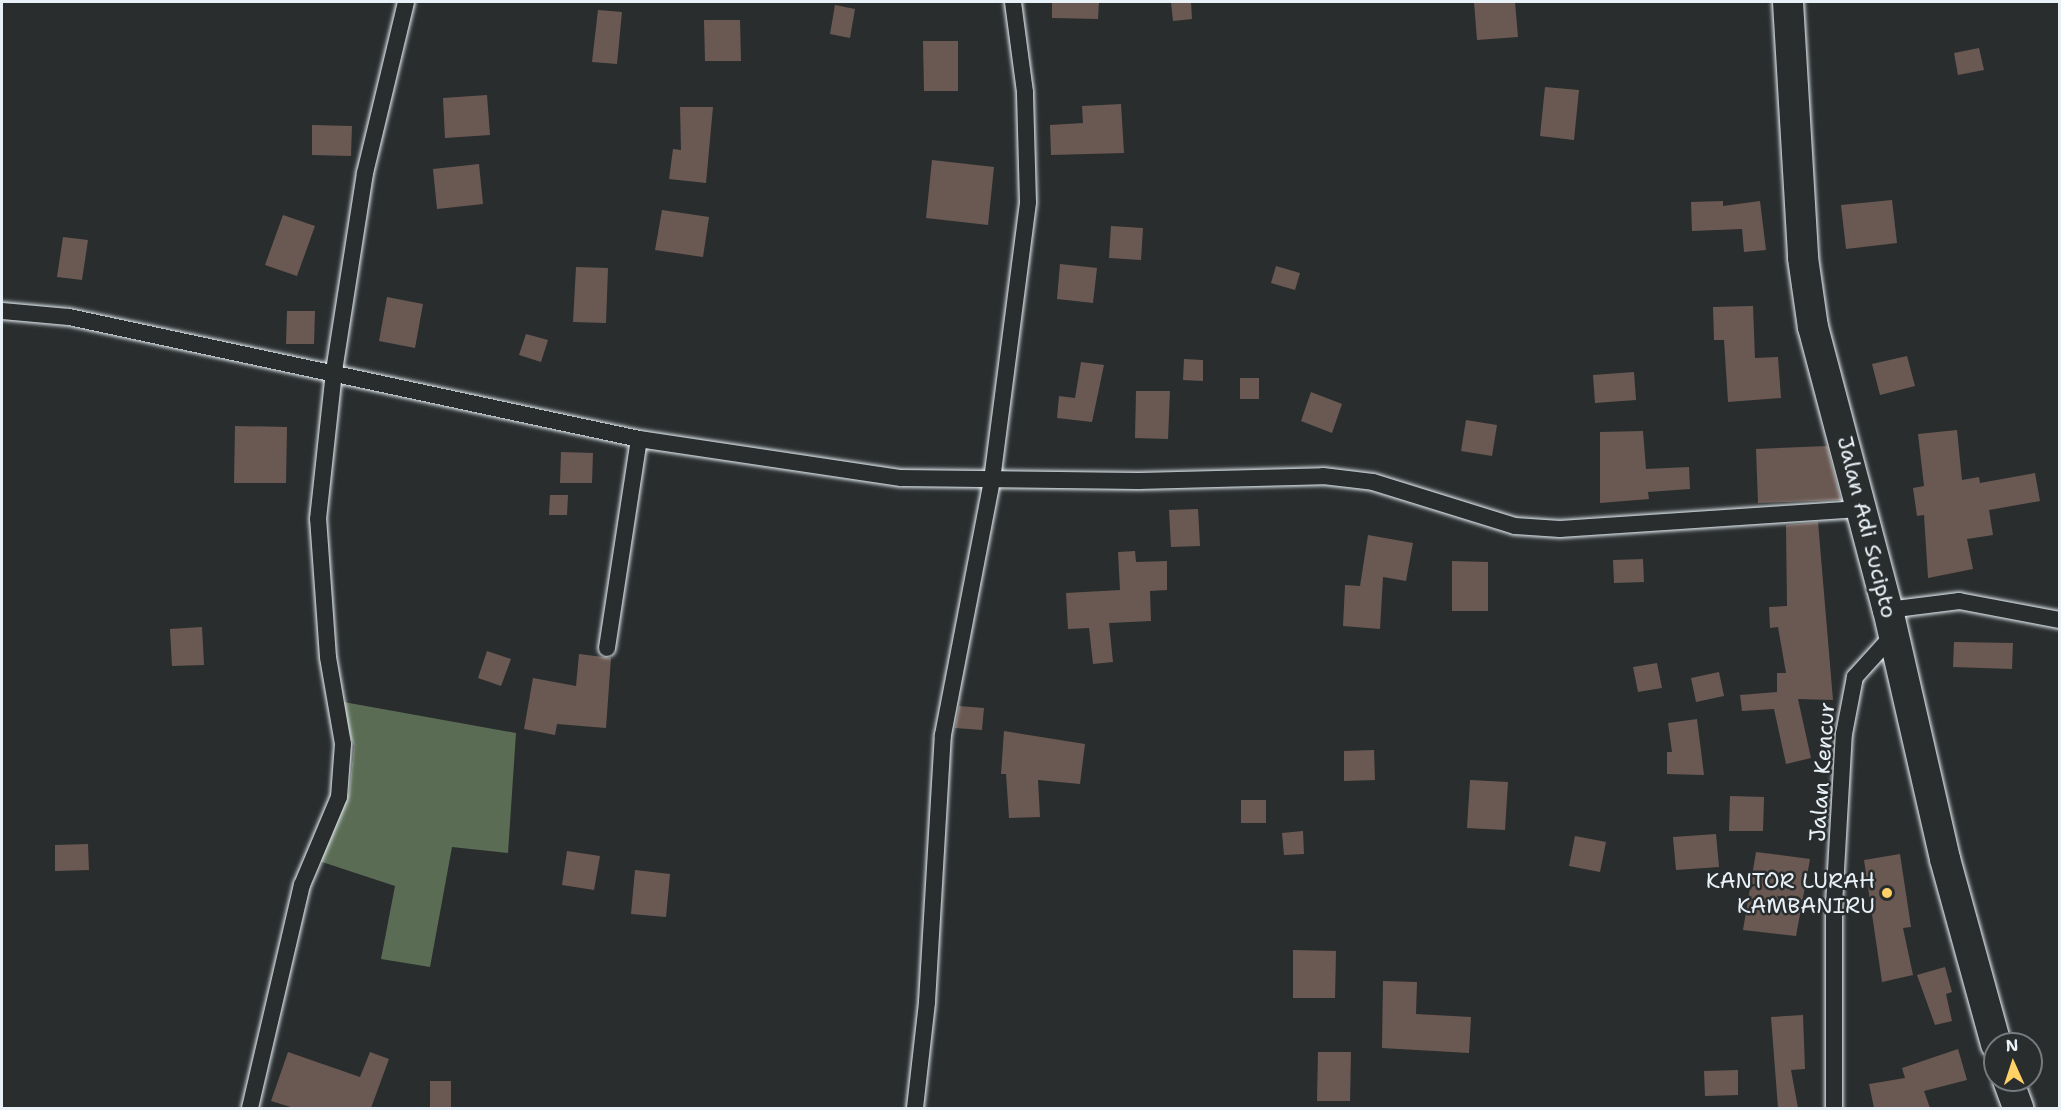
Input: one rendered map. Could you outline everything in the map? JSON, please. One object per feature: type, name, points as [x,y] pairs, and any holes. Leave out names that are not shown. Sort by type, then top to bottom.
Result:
[{"type":"highway","name":"Jalan Adi Sucipto","points":[[1788,2],[1804,269],[1813,327],[1863,509],[1945,859],[1993,1032]]},
{"type":"highway","points":[[2012,1092],[2018,1108]]},
{"type":"street","points":[[250,1108],[302,885],[339,797],[343,768],[317,548],[334,371],[365,173],[406,2]]},
{"type":"street","points":[[915,1108],[927,1002],[943,735],[992,480],[1028,202],[1025,92],[1014,2]]},
{"type":"street","points":[[2,311],[69,317],[230,354],[334,371],[639,439],[901,478],[992,480],[1323,476],[1373,482],[1506,524],[1560,529],[1863,509]]},
{"type":"street","points":[[606,648],[639,439]]},
{"type":"street","points":[[1891,622],[1959,601],[2060,620]]},
{"type":"street","name":"Jalan Kencur","points":[[1834,1108],[1834,905],[1844,734],[1854,677],[1891,622]]},
{"type":"green space","points":[[338,701],[516,733],[508,853],[452,847],[430,967],[381,959],[395,886],[316,860],[349,793],[354,746]]},
{"type":"building","points":[[1052,2],[1099,2],[1098,19],[1052,18]]},
{"type":"building","points":[[1171,2],[1191,2],[1192,19],[1173,21]]},
{"type":"building","points":[[1474,2],[1515,2],[1518,37],[1477,40]]},
{"type":"building","points":[[835,5],[855,9],[850,38],[830,34]]},
{"type":"building","points":[[598,10],[622,12],[617,64],[592,62]]},
{"type":"building","points":[[704,20],[740,20],[741,61],[705,61]]},
{"type":"building","points":[[923,41],[958,41],[958,91],[924,91]]},
{"type":"building","points":[[1979,48],[1984,70],[1958,75],[1954,53]]},
{"type":"building","points":[[1545,87],[1579,90],[1574,140],[1540,136]]},
{"type":"building","points":[[487,95],[490,135],[445,138],[443,98]]},
{"type":"building","points":[[1121,104],[1124,153],[1051,155],[1050,125],[1083,123],[1082,106]]},
{"type":"building","points":[[680,107],[713,107],[706,183],[669,179],[673,149],[681,150]]},
{"type":"building","points":[[312,125],[352,126],[351,156],[312,155]]},
{"type":"building","points":[[932,160],[994,167],[988,225],[926,218]]},
{"type":"building","points":[[479,164],[483,204],[437,209],[433,169]]},
{"type":"building","points":[[1892,200],[1897,243],[1846,249],[1841,205]]},
{"type":"building","points":[[1723,201],[1723,206],[1760,201],[1766,250],[1744,252],[1742,229],[1692,231],[1691,202]]},
{"type":"building","points":[[662,210],[709,217],[703,257],[655,250]]},
{"type":"building","points":[[283,215],[315,226],[297,276],[265,265]]},
{"type":"building","points":[[1111,226],[1143,228],[1141,260],[1109,258]]},
{"type":"building","points":[[63,237],[88,240],[82,280],[57,277]]},
{"type":"building","points":[[1060,264],[1097,268],[1093,303],[1057,299]]},
{"type":"building","points":[[1276,266],[1300,273],[1295,290],[1271,283]]},
{"type":"building","points":[[576,267],[608,268],[606,323],[573,322]]},
{"type":"building","points":[[387,297],[423,304],[415,348],[379,341]]},
{"type":"building","points":[[1753,306],[1755,358],[1778,357],[1781,398],[1728,402],[1724,340],[1714,340],[1713,307]]},
{"type":"building","points":[[287,311],[315,311],[314,344],[286,344]]},
{"type":"building","points":[[526,334],[548,340],[541,362],[519,355]]},
{"type":"building","points":[[1907,356],[1915,386],[1880,395],[1872,364]]},
{"type":"building","points":[[1184,359],[1203,360],[1203,381],[1183,380]]},
{"type":"building","points":[[1081,362],[1104,365],[1092,422],[1057,418],[1059,396],[1075,398]]},
{"type":"building","points":[[1634,372],[1636,400],[1595,403],[1593,375]]},
{"type":"building","points":[[1240,378],[1259,378],[1259,399],[1240,399]]},
{"type":"building","points":[[1136,391],[1170,391],[1168,439],[1135,438]]},
{"type":"building","points":[[1311,392],[1342,404],[1332,433],[1301,421]]},
{"type":"building","points":[[1466,420],[1497,425],[1492,456],[1461,451]]},
{"type":"building","points":[[235,426],[287,427],[286,483],[234,483]]},
{"type":"building","points":[[1957,430],[1962,480],[1979,477],[1980,483],[2035,473],[2040,501],[1989,510],[1993,535],[1967,539],[1973,569],[1928,578],[1924,515],[1917,516],[1913,488],[1924,486],[1918,434]]},
{"type":"building","points":[[1643,431],[1646,469],[1689,467],[1690,489],[1648,492],[1649,499],[1600,503],[1600,432]]},
{"type":"building","points":[[1827,446],[1841,500],[1758,503],[1756,449]]},
{"type":"building","points":[[561,452],[593,453],[592,483],[560,483]]},
{"type":"building","points":[[550,495],[568,495],[567,515],[549,515]]},
{"type":"building","points":[[1198,509],[1200,546],[1171,547],[1169,510]]},
{"type":"building","points":[[1818,522],[1833,700],[1798,699],[1811,758],[1786,764],[1774,709],[1742,711],[1740,695],[1777,692],[1777,673],[1786,673],[1778,627],[1770,628],[1769,607],[1787,606],[1786,525]]},
{"type":"building","points":[[1368,535],[1413,543],[1406,581],[1383,577],[1380,629],[1343,626],[1345,585],[1360,586]]},
{"type":"building","points":[[1135,551],[1136,562],[1167,561],[1167,590],[1150,591],[1151,621],[1109,623],[1113,662],[1093,664],[1089,628],[1068,629],[1066,593],[1120,590],[1118,552]]},
{"type":"building","points":[[1643,559],[1644,582],[1614,583],[1613,560]]},
{"type":"building","points":[[1452,561],[1488,562],[1488,611],[1452,611]]},
{"type":"building","points":[[202,627],[204,665],[172,666],[170,629]]},
{"type":"building","points":[[1954,642],[2013,643],[2012,669],[1953,667]]},
{"type":"building","points":[[487,651],[511,659],[501,686],[478,678]]},
{"type":"building","points":[[579,654],[611,658],[606,728],[557,724],[555,735],[524,729],[533,678],[576,686]]},
{"type":"building","points":[[1657,663],[1662,688],[1638,692],[1633,667]]},
{"type":"building","points":[[1719,672],[1724,696],[1696,702],[1691,678]]},
{"type":"building","points":[[959,706],[984,708],[982,730],[955,728]]},
{"type":"building","points":[[1697,719],[1704,775],[1667,774],[1667,752],[1672,752],[1668,723]]},
{"type":"building","points":[[1004,731],[1085,744],[1080,784],[1038,780],[1040,817],[1009,818],[1006,774],[1001,774]]},
{"type":"building","points":[[1374,750],[1375,780],[1344,781],[1344,751]]},
{"type":"building","points":[[1470,780],[1508,782],[1505,830],[1467,828]]},
{"type":"building","points":[[1730,796],[1764,797],[1763,831],[1729,831]]},
{"type":"building","points":[[1241,800],[1266,800],[1266,823],[1241,823]]},
{"type":"building","points":[[1303,831],[1304,854],[1284,855],[1282,833]]},
{"type":"building","points":[[1716,834],[1719,867],[1676,870],[1673,837]]},
{"type":"building","points":[[1575,836],[1606,842],[1600,872],[1569,866]]},
{"type":"building","points":[[88,844],[89,870],[55,871],[55,845]]},
{"type":"building","points":[[567,851],[600,856],[594,890],[562,885]]},
{"type":"building","points":[[1756,852],[1810,859],[1796,936],[1743,930]]},
{"type":"building","name":"KANTOR LURAH KAMBANIRU","points":[[1900,854],[1911,927],[1903,928],[1913,975],[1882,982],[1864,860]]},
{"type":"building","points":[[635,870],[670,874],[666,917],[631,914]]},
{"type":"building","points":[[1293,950],[1336,951],[1335,998],[1293,998]]},
{"type":"building","points":[[1945,967],[1952,992],[1946,994],[1952,1021],[1935,1025],[1917,975]]},
{"type":"building","points":[[1383,981],[1417,982],[1416,1014],[1471,1017],[1469,1053],[1382,1048]]},
{"type":"building","points":[[1803,1015],[1805,1069],[1791,1070],[1798,1108],[1778,1108],[1771,1017]]},
{"type":"building","points":[[1958,1049],[1967,1080],[1924,1091],[1930,1108],[1874,1108],[1869,1084],[1905,1078],[1902,1068]]},
{"type":"building","points":[[288,1052],[360,1077],[370,1052],[389,1059],[371,1108],[294,1108],[271,1101]]},
{"type":"building","points":[[1318,1052],[1351,1052],[1350,1101],[1317,1101]]},
{"type":"building","points":[[1738,1070],[1738,1095],[1705,1096],[1704,1071]]},
{"type":"building","points":[[430,1081],[451,1081],[451,1108],[430,1108]]},
{"type":"place","name":"KANTOR LURAH KAMBANIRU","points":[[1887,893]]}]
